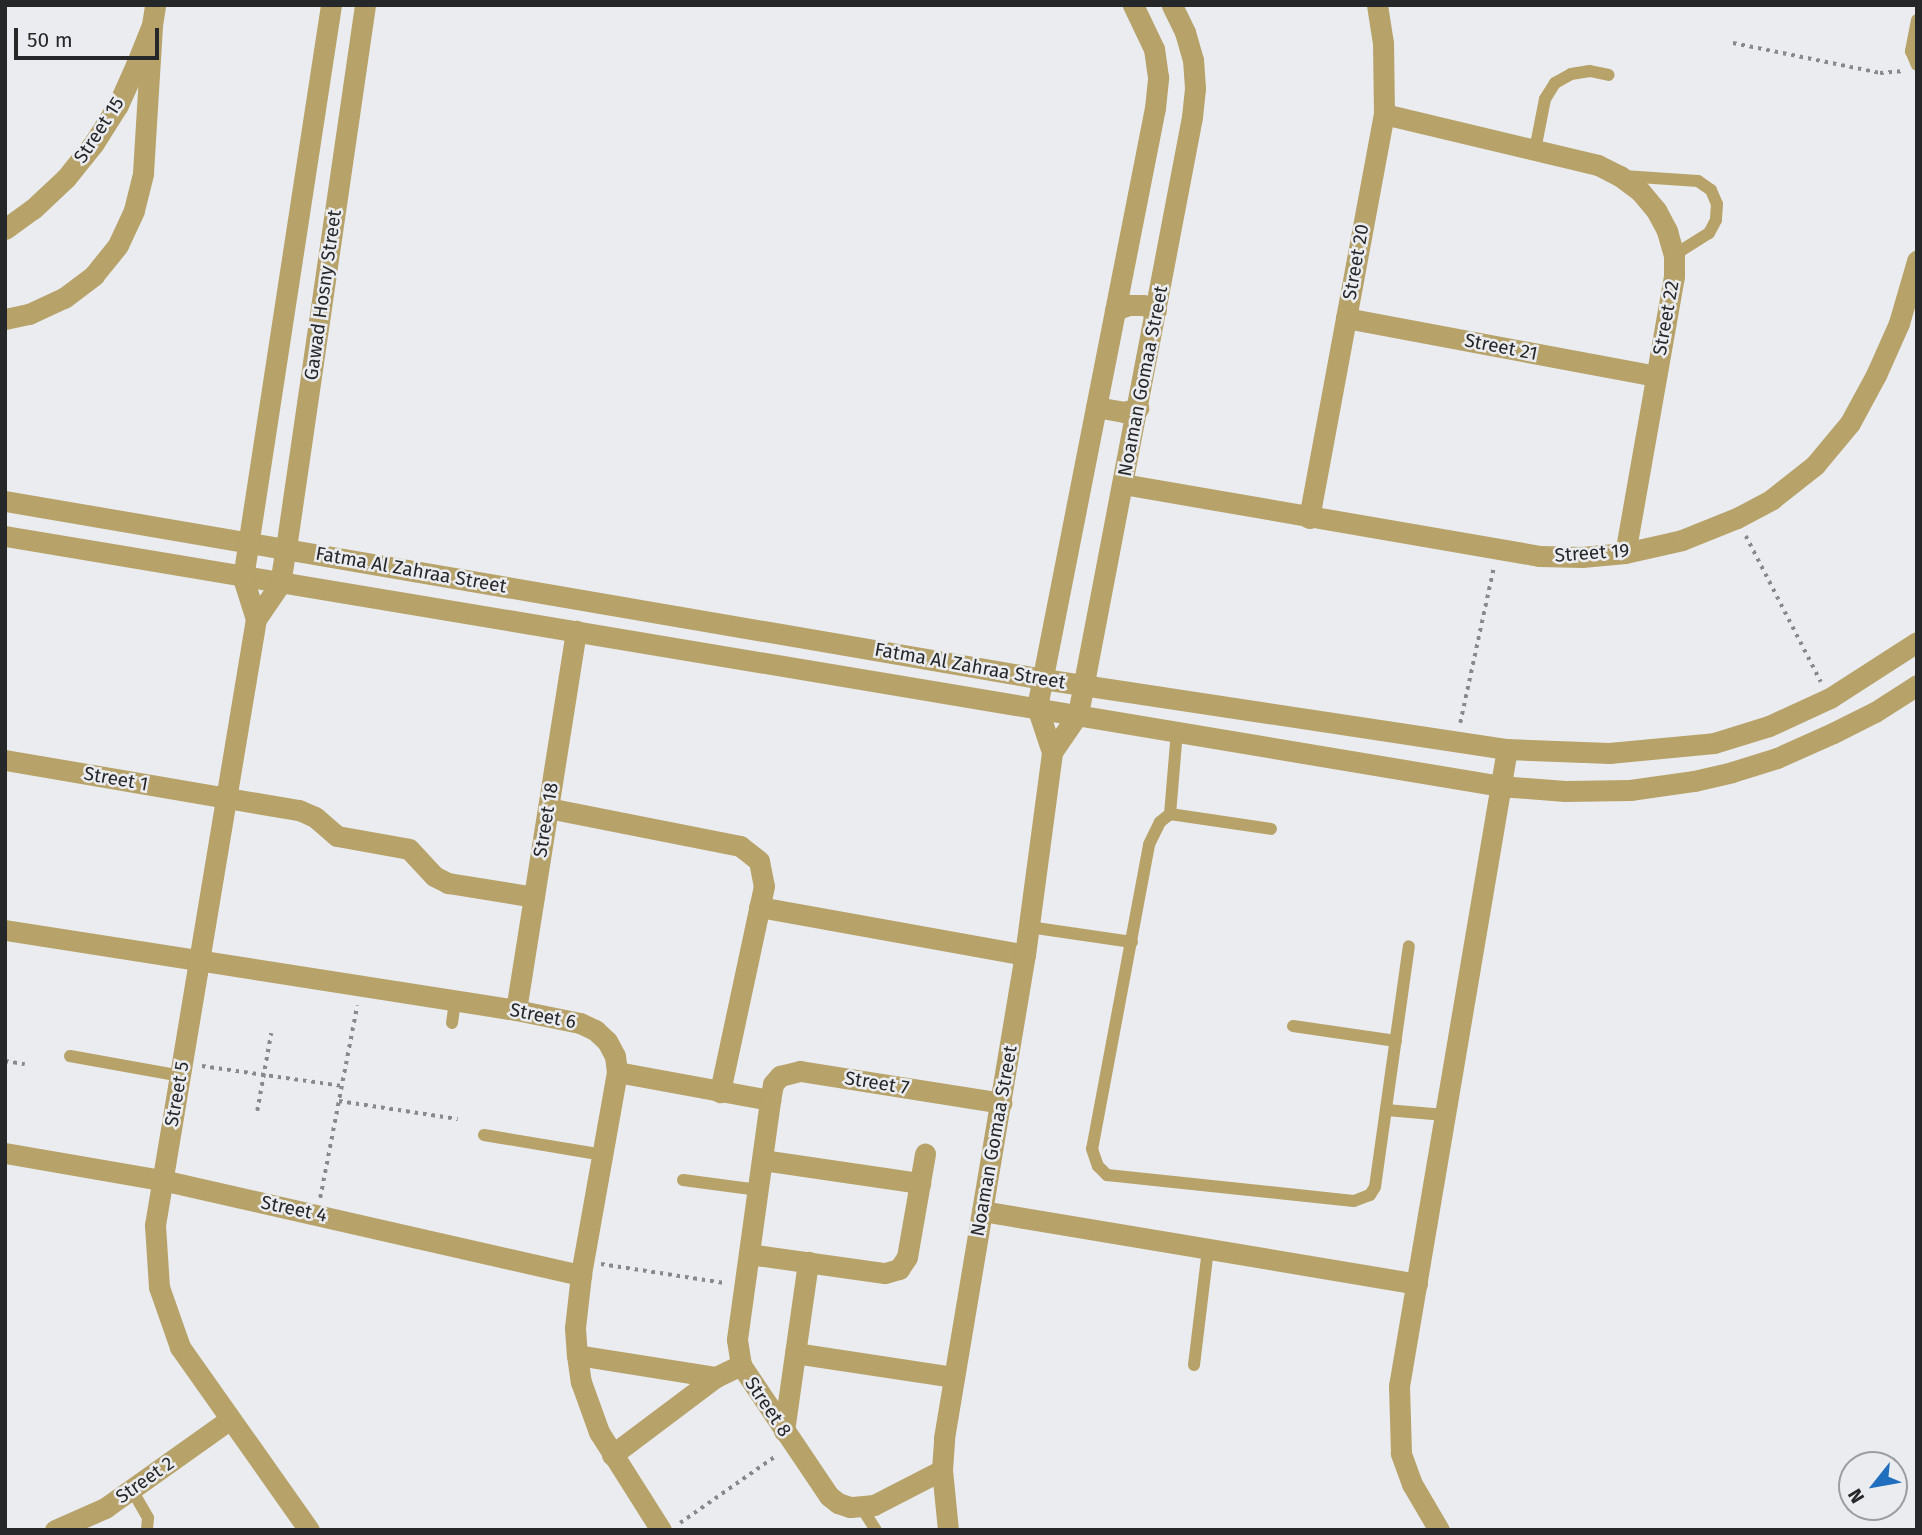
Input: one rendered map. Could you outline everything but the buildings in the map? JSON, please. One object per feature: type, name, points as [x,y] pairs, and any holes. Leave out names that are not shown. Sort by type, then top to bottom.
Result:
[{"type":"street","name":"Gawad Hosny Street","points":[[243,578],[331,5]]},
{"type":"street","name":"Gawad Hosny Street","points":[[280,584],[365,5]]},
{"type":"street","points":[[1037,707],[1155,108],[1158,78],[1154,49],[1133,5]]},
{"type":"street","name":"Noaman Gomaa Street","points":[[1052,752],[1078,714],[1138,408],[1195,89],[1193,60],[1185,32],[1172,5]]},
{"type":"street","name":"Street 20","points":[[1309,518],[1384,114],[1384,55],[1377,5]]},
{"type":"street","points":[[5,319],[29,314],[64,298],[94,275],[118,245],[134,210],[143,173],[153,15]]},
{"type":"street","name":"Street 15","points":[[5,229],[33,209],[66,178],[94,144],[118,105],[153,15]]},
{"type":"street","name":"Street 22","points":[[1384,114],[1598,165],[1620,176],[1640,191],[1656,210],[1674,255],[1674,276],[1625,553]]},
{"type":"street","name":"Street 19","points":[[1123,484],[1497,551],[1539,556],[1625,553],[1682,540],[1737,519],[1772,499],[1815,465],[1850,423],[1876,375],[1899,323],[1917,261]]},
{"type":"street","points":[[1115,310],[1143,304],[1156,310]]},
{"type":"street","name":"Street 21","points":[[1346,318],[1656,376]]},
{"type":"street","points":[[1096,407],[1117,412],[1138,408]]},
{"type":"street","name":"Fatma Al Zahraa Street","points":[[5,501],[1043,679],[1507,749],[1609,753],[1714,743],[1769,726],[1830,698],[1917,642]]},
{"type":"street","name":"Fatma Al Zahraa Street","points":[[5,536],[243,578],[1037,707],[1500,786],[1565,791],[1630,790],[1694,781],[1777,758],[1875,712],[1917,685]]},
{"type":"street","name":"Street 5","points":[[243,578],[256,619]]},
{"type":"street","name":"Street 5","points":[[280,584],[256,619],[162,1180],[155,1256],[161,1297],[180,1347],[309,1530]]},
{"type":"street","name":"Street 18","points":[[516,1010],[576,631]]},
{"type":"street","name":"Noaman Gomaa Street","points":[[948,1530],[942,1469],[954,1377],[1025,955],[1052,752],[1037,707]]},
{"type":"street","points":[[1439,1530],[1412,1484],[1401,1453],[1399,1386],[1507,749]]},
{"type":"street","name":"Street 1","points":[[5,760],[299,810],[315,817],[337,836],[409,849],[434,876],[448,883],[534,897]]},
{"type":"street","points":[[548,808],[740,846],[759,861],[764,873],[759,908],[720,1092]]},
{"type":"street","points":[[759,908],[1025,955]]},
{"type":"street","name":"Street 6","points":[[5,930],[516,1010],[580,1023],[595,1030],[607,1041],[615,1056],[617,1072],[582,1268],[575,1328],[577,1355],[589,1407],[612,1455],[661,1530]]},
{"type":"street","name":"Street 7","points":[[770,1100],[773,1084],[780,1076],[800,1071],[1001,1103]]},
{"type":"street","points":[[617,1072],[770,1100]]},
{"type":"street","name":"Street 8","points":[[770,1100],[737,1339],[741,1365],[829,1496],[850,1507],[862,1508]]},
{"type":"street","name":"Street 4","points":[[5,1153],[162,1180],[582,1268]]},
{"type":"street","points":[[749,1254],[884,1273],[899,1269],[907,1257],[925,1154]]},
{"type":"street","points":[[762,1160],[920,1184]]},
{"type":"street","points":[[982,1210],[1417,1284]]},
{"type":"street","points":[[788,1437],[795,1353],[808,1262]]},
{"type":"street","points":[[795,1353],[954,1377]]},
{"type":"street","points":[[577,1355],[716,1377]]},
{"type":"street","points":[[612,1455],[716,1377],[741,1365]]},
{"type":"street","name":"Street 2","points":[[55,1530],[86,1519],[132,1490],[229,1420]]},
{"type":"street","points":[[862,1508],[942,1469]]},
{"type":"lane","points":[[1912,68],[1911,51],[1917,20]]},
{"type":"lane","points":[[1535,150],[1545,99],[1555,83],[1571,74],[1590,71],[1609,75]]},
{"type":"lane","points":[[1620,176],[1691,180],[1711,190],[1717,204],[1716,220],[1709,233],[1674,255]]},
{"type":"lane","points":[[1177,731],[1170,814],[1160,822],[1149,845],[1092,1149],[1098,1166],[1107,1175],[1354,1201],[1370,1195],[1375,1187],[1409,946]]},
{"type":"lane","points":[[1170,814],[1271,829]]},
{"type":"lane","points":[[1029,927],[1132,942]]},
{"type":"lane","points":[[452,1023],[455,1001]]},
{"type":"lane","points":[[1293,1026],[1396,1041]]},
{"type":"lane","points":[[69,1056],[182,1070]]},
{"type":"lane","points":[[1386,1110],[1445,1115]]},
{"type":"lane","points":[[484,1135],[603,1155]]},
{"type":"lane","points":[[683,1180],[758,1190]]},
{"type":"lane","points":[[1194,1365],[1208,1249]]},
{"type":"lane","points":[[132,1490],[148,1518],[146,1530]]},
{"type":"lane","points":[[862,1508],[876,1530]]},
{"type":"path","points":[[1733,43],[1880,73],[1912,68]]},
{"type":"path","points":[[1737,519],[1830,698]]},
{"type":"path","points":[[1456,742],[1497,551]]},
{"type":"path","points":[[317,1213],[360,987]]},
{"type":"path","points":[[257,1111],[271,1033]]},
{"type":"path","points":[[5,1061],[25,1064]]},
{"type":"path","points":[[182,1070],[263,1075],[342,1086]]},
{"type":"path","points":[[339,1101],[458,1119]]},
{"type":"path","points":[[582,1268],[744,1286]]},
{"type":"path","points":[[670,1530],[788,1437]]}]
